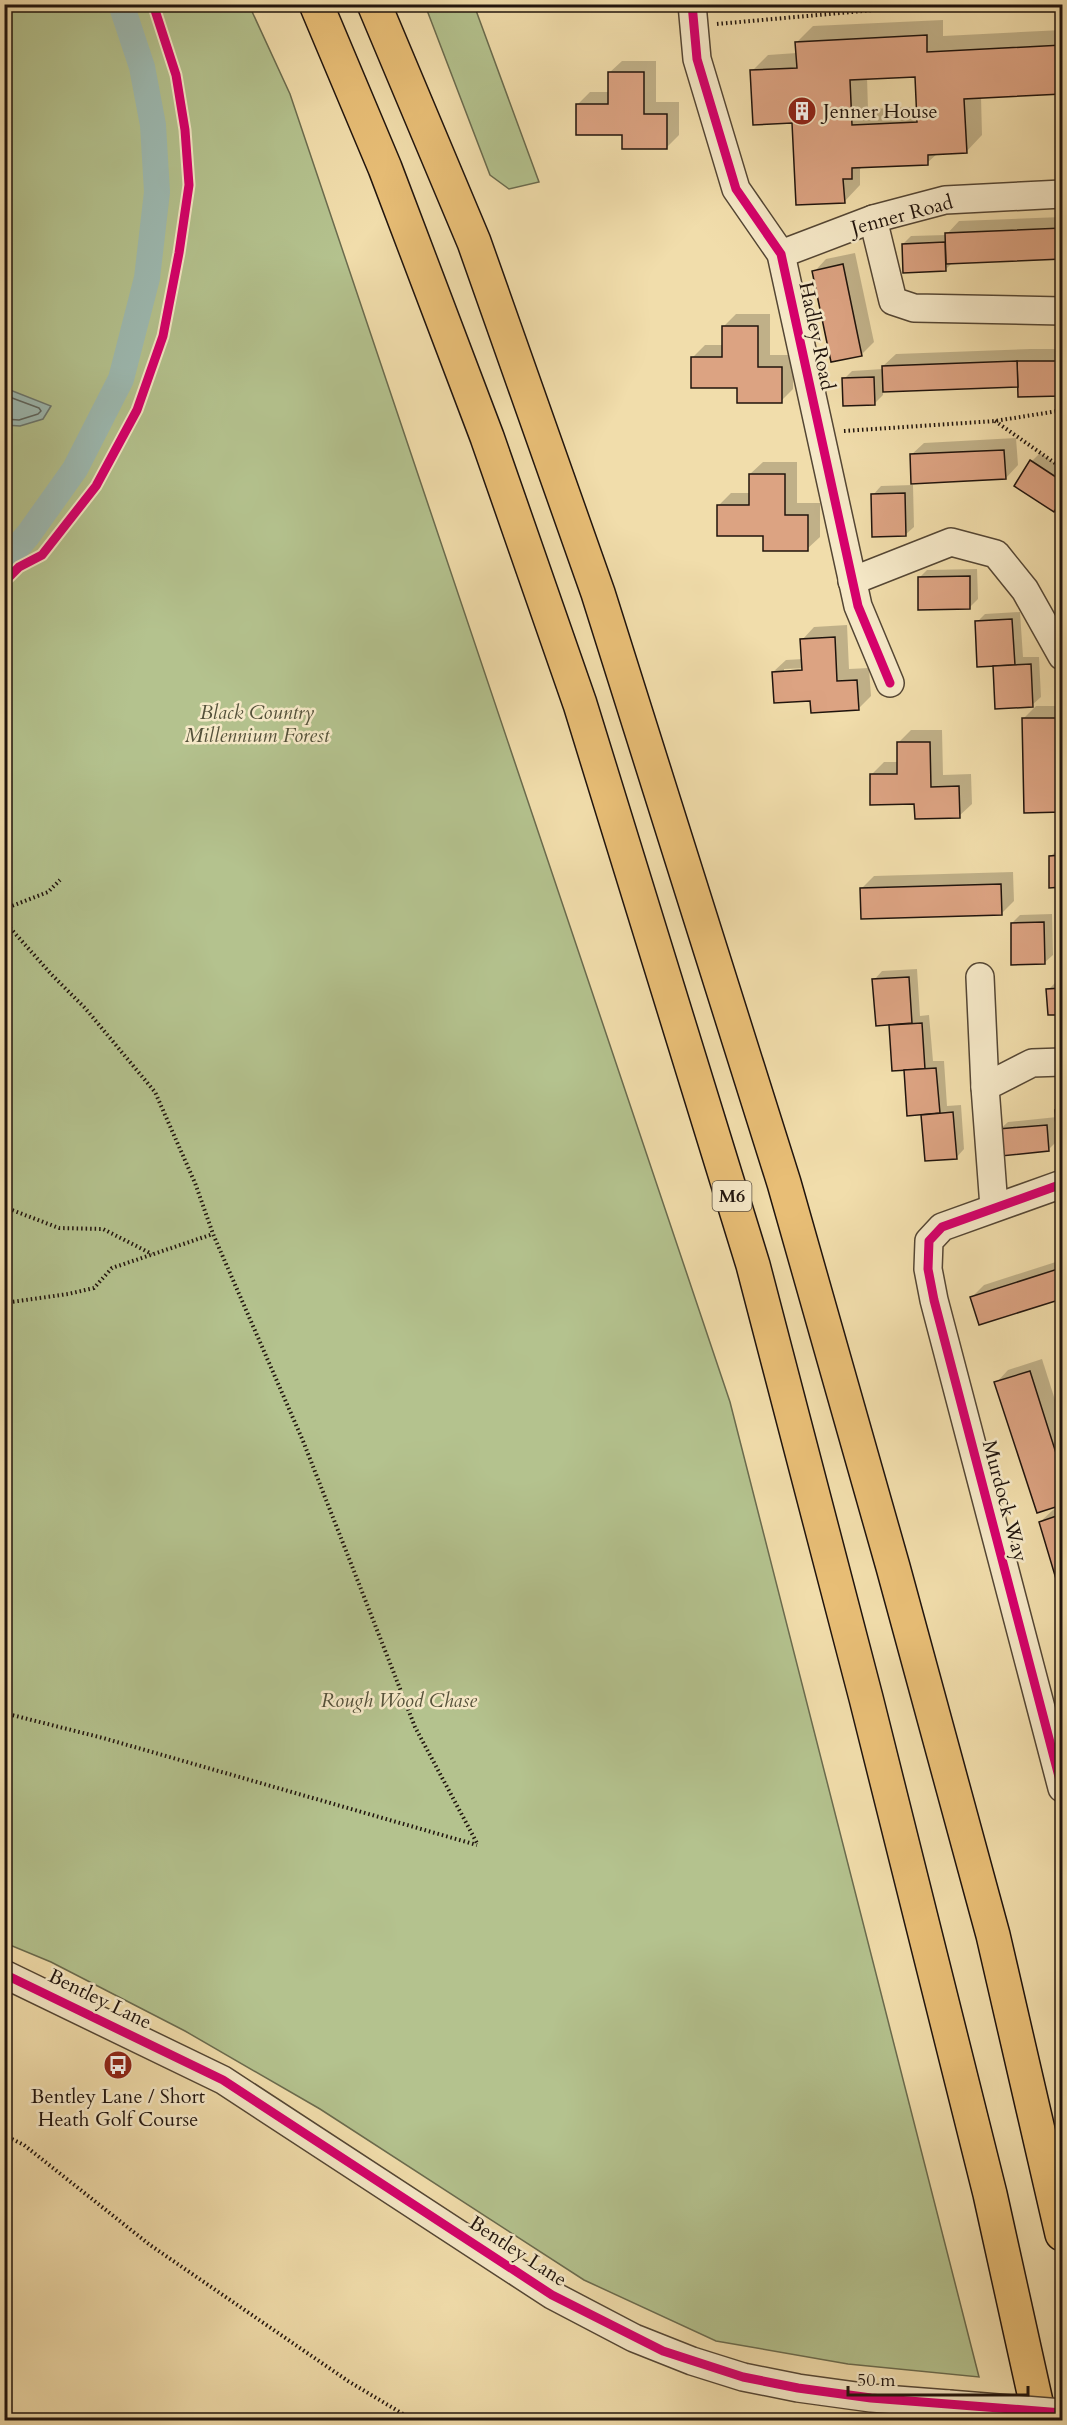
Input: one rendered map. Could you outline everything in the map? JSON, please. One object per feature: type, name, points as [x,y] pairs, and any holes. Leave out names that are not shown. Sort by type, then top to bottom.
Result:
[{"type":"highway","name":"M6","points":[[316,4],[385,168],[487,437],[557,637],[584,715],[753,1265],[863,1686],[982,2159],[1040,2421]]},
{"type":"highway","points":[[374,4],[474,242],[598,593],[780,1171],[893,1567],[993,1935],[1062,2234]]},
{"type":"street","name":"Hadley Road","points":[[692,15],[697,59],[736,189],[781,254],[858,606],[890,683]]},
{"type":"street","name":"Jenner Road","points":[[781,254],[873,219],[945,200],[1062,194]]},
{"type":"street","points":[[873,219],[893,301],[914,308],[1062,311]]},
{"type":"street","points":[[852,581],[951,542],[996,554],[1025,590],[1062,656]]},
{"type":"street","points":[[980,977],[994,1207],[1062,1184]]},
{"type":"street","points":[[985,1087],[1032,1063],[1062,1062]]},
{"type":"street","name":"Murdock Way","points":[[994,1207],[942,1227],[929,1241],[928,1269],[934,1300],[1062,1788]]},
{"type":"street","name":"Bentley Lane","points":[[4,1974],[223,2080],[552,2295],[653,2347],[743,2376],[798,2388],[871,2398],[1062,2413]]},
{"type":"path","points":[[692,15],[908,7],[910,4]]},
{"type":"path","points":[[819,432],[995,421],[1058,411],[1062,413]]},
{"type":"path","points":[[995,421],[1062,468]]},
{"type":"path","points":[[4,909],[48,892],[60,880]]},
{"type":"path","points":[[4,921],[85,1008],[155,1092],[195,1183],[213,1234],[303,1441],[415,1727],[478,1845],[115,1741],[4,1713]]},
{"type":"path","points":[[4,1207],[59,1228],[103,1229],[153,1254]]},
{"type":"path","points":[[4,1303],[94,1288],[112,1268],[213,1234]]},
{"type":"path","points":[[4,2135],[24,2145],[150,2245],[348,2380],[413,2421]]},
{"type":"green space","name":"Black Country Millennium Forest","points":[[4,5],[249,5],[290,94],[730,1402],[979,2377],[848,2364],[716,2341],[584,2280],[320,2109],[185,2031],[51,1962],[5,1943]]},
{"type":"green space","points":[[425,5],[474,5],[539,182],[509,189],[490,175]]},
{"type":"water","points":[[5,388],[51,406],[43,419],[20,426],[5,425]]},
{"type":"building","name":"Jenner House","points":[[927,35],[927,52],[1062,45],[1062,94],[964,99],[967,153],[928,155],[928,165],[852,168],[852,179],[843,179],[845,203],[796,205],[792,123],[753,125],[750,70],[797,68],[795,42]],"holes":[[[915,77],[917,122],[852,125],[850,80]]]},
{"type":"building","points":[[608,72],[644,72],[644,114],[667,114],[667,149],[622,149],[622,135],[576,135],[576,104],[608,104]]},
{"type":"building","points":[[1062,228],[1062,259],[946,264],[945,233]]},
{"type":"building","points":[[945,242],[946,271],[903,273],[902,244]]},
{"type":"building","points":[[843,264],[862,356],[831,362],[812,271]]},
{"type":"building","points":[[722,326],[758,326],[758,367],[782,367],[782,403],[737,403],[737,388],[691,388],[691,357],[722,357]]},
{"type":"building","points":[[1017,361],[1062,361],[1062,396],[1018,397]]},
{"type":"building","points":[[1017,361],[1018,387],[883,392],[882,366]]},
{"type":"building","points":[[874,377],[875,405],[843,406],[842,378]]},
{"type":"building","points":[[1004,450],[1006,479],[911,484],[910,454]]},
{"type":"building","points":[[1030,460],[1062,481],[1062,499],[1054,512],[1014,486]]},
{"type":"building","points":[[749,474],[785,474],[785,515],[808,515],[808,551],[763,551],[763,536],[717,536],[717,505],[749,505]]},
{"type":"building","points":[[905,493],[906,536],[872,537],[871,494]]},
{"type":"building","points":[[970,576],[970,609],[918,610],[918,577]]},
{"type":"building","points":[[1012,619],[1015,665],[977,667],[975,621]]},
{"type":"building","points":[[835,637],[837,681],[857,680],[859,710],[811,713],[810,701],[774,703],[772,672],[802,670],[800,639]]},
{"type":"building","points":[[1031,664],[1033,707],[995,709],[993,666]]},
{"type":"building","points":[[1022,718],[1062,718],[1062,812],[1024,813]]},
{"type":"building","points":[[897,742],[930,742],[931,787],[959,786],[960,818],[915,819],[914,804],[870,805],[870,774],[897,774]]},
{"type":"building","points":[[1062,855],[1062,887],[1049,888],[1049,856]]},
{"type":"building","points":[[1001,884],[1002,915],[861,919],[860,888]]},
{"type":"building","points":[[1044,922],[1045,964],[1011,965],[1011,923]]},
{"type":"building","points":[[909,977],[912,1023],[876,1026],[872,979]]},
{"type":"building","points":[[1062,988],[1062,1015],[1048,1015],[1046,989]]},
{"type":"building","points":[[922,1023],[925,1069],[892,1071],[889,1025]]},
{"type":"building","points":[[936,1068],[940,1113],[907,1116],[904,1070]]},
{"type":"building","points":[[1055,1110],[1062,1110],[1062,1144],[1057,1144]]},
{"type":"building","points":[[953,1112],[957,1159],[925,1161],[921,1115]]},
{"type":"building","points":[[1047,1125],[1049,1151],[1001,1156],[998,1129]]},
{"type":"building","points":[[1061,1268],[1062,1299],[979,1325],[970,1297]]},
{"type":"building","points":[[1030,1371],[1062,1472],[1062,1505],[1037,1513],[994,1382]]},
{"type":"building","points":[[1062,1514],[1062,1599],[1039,1522]]},
{"type":"waterway","points":[[4,562],[28,535],[75,469],[121,379],[147,278],[157,192],[153,125],[142,67],[121,4]]},
{"type":"cycle path","points":[[4,582],[19,567],[42,555],[96,486],[137,410],[163,336],[189,185],[185,130],[176,75],[153,4]]},
{"type":"cycle path","points":[[692,4],[697,59],[736,189],[781,254],[858,606],[890,683]]},
{"type":"cycle path","points":[[1062,1184],[942,1227],[929,1241],[928,1269],[934,1300],[1062,1788]]},
{"type":"cycle path","points":[[4,1974],[223,2080],[552,2295],[663,2351],[743,2377],[798,2388],[871,2398],[1062,2413]]},
{"type":"place","name":"Jenner House","points":[[802,111]]},
{"type":"place","name":"Bentley Lane / Short Heath Golf Course","points":[[118,2065]]},
{"type":"park label","name":"Rough Wood Chase","points":[[399,1700]]}]
